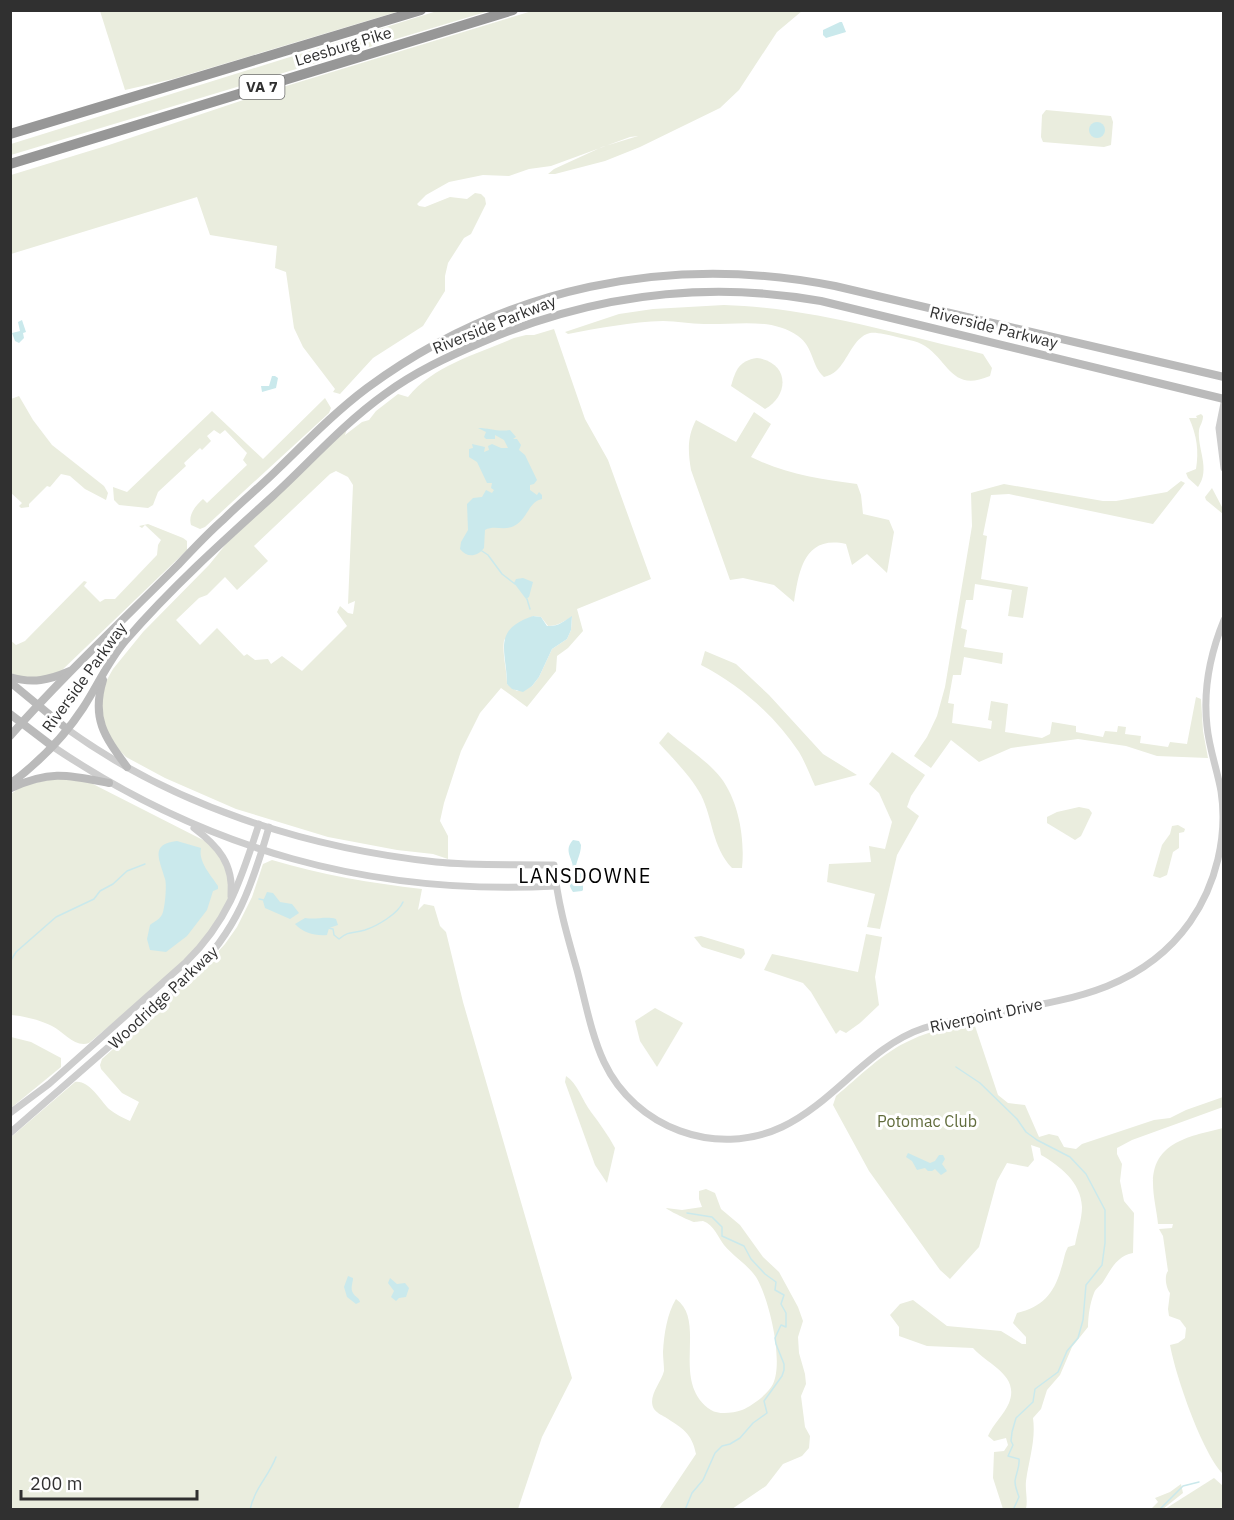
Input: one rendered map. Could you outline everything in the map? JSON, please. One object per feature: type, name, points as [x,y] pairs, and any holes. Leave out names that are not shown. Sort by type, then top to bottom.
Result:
[{"type":"highway","name":"Leesburg Pike","points":[[10,132],[421,10]]},
{"type":"highway","name":"Leesburg Pike","points":[[13,163],[513,10]]},
{"type":"main road","name":"Riverside Parkway","points":[[10,736],[223,519],[326,422],[365,390],[408,360],[472,325],[521,306],[571,291],[618,280],[678,274],[729,273],[786,278],[835,286],[1224,377]]},
{"type":"main road","name":"Riverside Parkway","points":[[10,786],[35,764],[68,729],[110,662],[142,623],[217,546],[279,490],[334,435],[378,399],[412,376],[445,358],[510,330],[580,307],[641,296],[691,291],[748,291],[804,298],[1008,345],[1224,401]]},
{"type":"main road","points":[[110,662],[99,693],[99,719],[106,738],[127,767]]},
{"type":"main road","points":[[10,680],[38,682],[52,679],[76,668]]},
{"type":"main road","points":[[10,680],[68,729]]},
{"type":"main road","points":[[10,714],[52,746]]},
{"type":"main road","points":[[10,786],[55,774],[69,774],[109,783]]},
{"type":"street","points":[[1224,401],[1219,428],[1224,468]]},
{"type":"street","name":"Riverpoint Drive","points":[[269,827],[342,847],[391,856],[460,864],[554,865],[561,912],[598,1048],[611,1075],[638,1107],[662,1123],[698,1136],[740,1139],[772,1131],[795,1120],[888,1046],[913,1032],[939,1024],[1081,996],[1110,987],[1143,969],[1181,935],[1196,913],[1210,885],[1221,842],[1221,798],[1208,734],[1206,700],[1213,652],[1224,621]]},
{"type":"street","points":[[68,729],[127,767],[171,789],[269,827]]},
{"type":"street","points":[[52,746],[150,806],[263,850],[333,869],[399,881],[470,887],[556,886]]},
{"type":"street","points":[[185,821],[224,856],[231,880],[230,905]]},
{"type":"street","name":"Woodridge Parkway","points":[[10,1113],[49,1084],[186,962],[214,933],[230,905],[259,824]]},
{"type":"street","name":"Woodridge Parkway","points":[[10,1133],[212,954],[225,938],[240,911],[263,850],[269,827]]},
{"type":"green space","points":[[100,10],[400,11],[173,79],[125,90]]},
{"type":"green space","points":[[437,11],[489,11],[11,155],[11,144]]},
{"type":"green space","points":[[532,11],[802,11],[777,32],[739,90],[720,108],[640,147],[605,161],[548,174],[599,148],[551,166],[529,169],[509,176],[483,175],[449,182],[426,195],[417,204],[419,206],[425,207],[450,197],[467,199],[475,193],[485,198],[486,204],[471,234],[464,238],[448,263],[445,291],[423,326],[373,358],[340,394],[333,392],[335,389],[303,347],[294,328],[286,272],[275,268],[277,246],[210,235],[197,197],[11,254],[11,175],[273,90]],"holes":[[[638,136],[607,146],[630,137]]]},
{"type":"green space","points":[[1046,110],[1111,116],[1113,122],[1111,145],[1104,147],[1043,142],[1041,137],[1042,115]]},
{"type":"green space","points":[[724,305],[790,311],[822,317],[887,330],[983,354],[992,368],[990,376],[977,380],[959,378],[925,346],[876,333],[864,335],[859,339],[840,367],[824,377],[803,340],[787,330],[765,324],[699,324],[663,321],[627,324],[568,334],[565,332],[619,314],[653,309]]},
{"type":"green space","points":[[554,329],[585,419],[608,460],[651,579],[577,609],[583,631],[568,648],[557,656],[556,671],[527,707],[501,688],[480,713],[461,751],[440,821],[448,836],[448,859],[433,854],[397,850],[328,837],[236,809],[165,778],[126,757],[110,741],[100,711],[104,685],[113,669],[143,632],[209,565],[226,544],[347,429],[345,435],[362,422],[369,420],[376,411],[398,394],[408,397],[443,368],[514,338]],"holes":[[[336,471],[348,477],[353,485],[348,604],[355,601],[353,614],[340,606],[337,612],[347,626],[302,671],[282,656],[271,664],[268,659],[255,660],[247,654],[244,656],[217,628],[200,645],[176,620],[225,577],[237,590],[268,561],[254,546],[330,474]],[[533,616],[541,617],[548,626],[572,617],[571,630],[567,639],[552,649],[539,677],[532,686],[517,691],[507,684],[504,640]]]},
{"type":"green space","points":[[757,358],[775,366],[782,380],[779,396],[765,409],[731,386],[739,367],[746,361]]},
{"type":"green space","points":[[19,396],[52,445],[104,486],[108,493],[106,500],[85,489],[70,476],[61,474],[50,487],[47,486],[29,504],[29,507],[19,506],[22,503],[10,492],[11,399]]},
{"type":"green space","points":[[325,398],[331,408],[329,413],[205,527],[200,529],[191,525],[190,518],[195,508],[203,499],[207,503],[247,465],[243,460],[247,453],[225,430],[220,434],[214,430],[207,436],[211,441],[184,463],[186,466],[158,492],[153,505],[148,508],[119,505],[114,500],[113,487],[127,492],[212,411],[263,459]]},
{"type":"green space","points":[[754,412],[771,424],[751,457],[789,472],[857,484],[863,514],[889,520],[894,532],[887,573],[867,554],[852,565],[846,544],[832,543],[812,550],[806,558],[798,579],[794,602],[774,585],[743,578],[730,580],[691,470],[690,439],[696,420],[736,442]]},
{"type":"green space","points":[[1201,414],[1203,418],[1199,437],[1204,466],[1202,480],[1198,487],[1186,473],[1196,469],[1197,456],[1196,437],[1189,418],[1197,418],[1196,416]]},
{"type":"green space","points":[[1181,481],[1185,483],[1153,524],[1009,494],[991,495],[983,535],[987,536],[981,579],[1028,587],[1023,618],[1008,616],[1012,590],[975,584],[973,600],[966,600],[961,628],[967,630],[964,647],[1003,653],[1002,664],[964,657],[961,675],[953,675],[948,703],[954,704],[952,723],[991,729],[992,721],[988,720],[991,701],[1008,704],[1005,732],[1042,738],[1050,734],[1052,722],[1076,726],[1076,732],[1103,737],[1105,731],[1117,732],[1118,726],[1126,727],[1125,734],[1141,736],[1140,743],[1168,747],[1170,742],[1187,744],[1196,697],[1201,699],[1208,758],[1157,756],[1126,746],[1078,739],[1011,748],[979,762],[951,740],[931,768],[914,756],[937,716],[945,687],[972,526],[971,493],[1004,484],[1103,501],[1116,501],[1167,492]]},
{"type":"green space","points":[[1212,488],[1223,509],[1223,514],[1206,500],[1205,497]]},
{"type":"green space","points":[[148,524],[183,538],[187,541],[187,550],[59,673],[35,678],[11,673],[10,640],[16,645],[25,641],[84,581],[87,582],[84,586],[100,602],[105,599],[115,599],[157,555],[161,540],[145,525],[142,528],[139,526]]},
{"type":"green space","points":[[705,651],[736,664],[769,695],[823,754],[857,775],[815,786],[799,752],[767,713],[743,692],[701,665]]},
{"type":"green space","points":[[668,732],[709,765],[727,788],[739,821],[743,845],[742,868],[732,868],[725,860],[701,795],[687,774],[659,743]]},
{"type":"green space","points":[[892,752],[925,775],[911,796],[907,807],[919,816],[897,855],[880,929],[867,927],[875,894],[827,882],[829,864],[871,862],[869,846],[885,849],[892,822],[879,793],[869,784]]},
{"type":"green space","points":[[61,777],[89,782],[205,841],[222,861],[229,886],[227,903],[219,920],[205,939],[166,978],[89,1043],[84,1044],[74,1041],[47,1024],[11,1015],[11,794],[22,786]]},
{"type":"green space","points":[[1079,807],[1089,809],[1092,813],[1081,836],[1075,840],[1047,823],[1047,817],[1057,812]]},
{"type":"green space","points":[[1178,825],[1185,829],[1184,832],[1179,833],[1179,848],[1173,852],[1167,875],[1160,878],[1153,876],[1162,845],[1170,834],[1172,826]]},
{"type":"green space","points":[[272,860],[347,878],[422,889],[418,910],[424,904],[434,906],[440,926],[446,932],[463,1002],[572,1378],[542,1437],[518,1509],[11,1509],[10,1138],[75,1082],[90,1087],[109,1109],[130,1121],[139,1102],[122,1093],[101,1069],[102,1059],[203,968],[225,944],[237,927],[252,897],[263,864]]},
{"type":"green space","points":[[866,934],[882,937],[875,977],[879,1005],[846,1033],[840,1030],[836,1034],[811,992],[803,983],[764,970],[772,954],[858,972]]},
{"type":"green space","points":[[701,936],[744,949],[745,954],[741,959],[702,947],[694,937]]},
{"type":"green space","points":[[655,1008],[683,1023],[657,1067],[640,1041],[635,1021]]},
{"type":"green space","name":"Potomac Club","points":[[974,1023],[998,1095],[1008,1103],[1025,1105],[1039,1137],[1049,1134],[1058,1136],[1064,1147],[1076,1149],[1082,1144],[1154,1120],[1170,1118],[1223,1097],[1223,1107],[1132,1140],[1117,1148],[1122,1164],[1120,1181],[1124,1201],[1134,1213],[1133,1253],[1119,1260],[1095,1291],[1091,1301],[1088,1327],[1072,1347],[1060,1375],[1047,1390],[1041,1409],[1033,1418],[1033,1442],[1026,1481],[1026,1509],[1003,1509],[993,1478],[994,1452],[1004,1451],[1008,1445],[1006,1438],[994,1441],[988,1436],[1009,1403],[1011,1393],[1006,1378],[1001,1371],[973,1348],[927,1346],[899,1336],[899,1327],[890,1315],[900,1304],[913,1300],[947,1326],[1001,1331],[1022,1344],[1026,1344],[1026,1337],[1013,1323],[1017,1313],[1040,1303],[1055,1286],[1068,1247],[1075,1245],[1082,1212],[1078,1190],[1074,1182],[1062,1170],[1041,1155],[1040,1148],[1031,1145],[1034,1160],[1028,1167],[1007,1163],[997,1181],[979,1247],[950,1279],[940,1270],[869,1171],[833,1105],[836,1096],[872,1065],[901,1045],[934,1031]]},
{"type":"green space","points":[[11,1037],[31,1042],[61,1058],[61,1067],[11,1108]]},
{"type":"green space","points":[[566,1076],[577,1088],[615,1148],[607,1183],[595,1165],[565,1082]]},
{"type":"green space","points":[[1224,1128],[1223,1474],[1199,1432],[1173,1359],[1170,1345],[1185,1338],[1186,1328],[1180,1320],[1169,1316],[1170,1293],[1166,1279],[1168,1271],[1163,1236],[1159,1229],[1172,1228],[1173,1224],[1158,1224],[1153,1183],[1155,1169],[1167,1149],[1187,1138]]},
{"type":"green space","points":[[706,1189],[715,1193],[721,1209],[740,1225],[763,1257],[779,1272],[798,1307],[803,1321],[798,1337],[799,1353],[806,1384],[801,1396],[805,1427],[810,1436],[809,1448],[802,1456],[783,1464],[766,1486],[732,1509],[659,1509],[696,1454],[689,1436],[657,1412],[652,1404],[653,1395],[664,1371],[665,1331],[676,1299],[685,1309],[689,1322],[692,1384],[699,1398],[711,1410],[726,1413],[746,1408],[767,1392],[776,1374],[774,1330],[766,1299],[756,1277],[724,1245],[710,1225],[703,1221],[694,1222],[666,1208],[682,1210],[702,1207],[699,1191]]},
{"type":"green space","points":[[1214,1478],[1223,1486],[1223,1509],[1165,1509]]},
{"type":"green space","points":[[1181,1484],[1183,1493],[1163,1509],[1151,1509],[1158,1502],[1155,1498],[1170,1492]]},
{"type":"water","points":[[840,22],[846,32],[826,38],[823,35],[823,30]]},
{"type":"water","points":[[1097,122],[1105,130],[1097,138],[1089,130]]},
{"type":"water","points":[[22,320],[26,332],[23,333],[24,338],[19,343],[15,341],[12,333],[20,331],[18,322]]},
{"type":"water","points":[[272,376],[278,378],[276,388],[262,392],[261,386],[269,386]]},
{"type":"water","points":[[478,428],[510,430],[516,437],[513,439],[517,439],[521,445],[519,450],[525,455],[537,480],[530,485],[530,490],[537,495],[539,492],[542,499],[537,501],[514,526],[485,530],[484,548],[472,555],[460,549],[468,530],[467,504],[473,498],[482,497],[486,490],[492,493],[494,490],[491,488],[492,483],[487,483],[477,462],[469,457],[469,449],[473,448],[472,444],[485,447],[484,452],[489,450],[488,446],[492,444],[508,448],[504,440],[495,435],[495,439],[486,439],[484,437],[486,432]]},
{"type":"water","points":[[523,578],[533,582],[529,597],[526,599],[514,583],[516,579]]},
{"type":"water","points":[[533,616],[541,617],[547,626],[554,626],[572,616],[571,630],[567,639],[552,649],[539,677],[523,692],[512,689],[507,684],[504,643],[511,628]]},
{"type":"water","points":[[573,840],[579,841],[581,845],[576,869],[583,876],[583,890],[573,892],[570,882],[573,864],[569,848]]},
{"type":"water","points":[[177,841],[201,848],[203,863],[218,889],[213,891],[207,910],[187,936],[166,952],[150,950],[147,939],[150,925],[162,914],[165,901],[166,882],[159,859],[160,849],[168,843]]},
{"type":"water","points":[[267,892],[273,893],[280,902],[292,904],[299,913],[290,919],[265,908],[263,901]]},
{"type":"water","points":[[305,918],[332,918],[336,919],[338,925],[329,928],[327,935],[314,934],[305,932],[295,924]]},
{"type":"water","points":[[908,1153],[930,1163],[935,1161],[939,1155],[943,1155],[945,1159],[942,1164],[947,1171],[941,1175],[935,1169],[932,1171],[925,1168],[917,1170],[912,1161],[906,1157]]},
{"type":"water","points":[[348,1276],[353,1278],[352,1291],[360,1302],[356,1304],[347,1297],[344,1287]]},
{"type":"water","points":[[390,1278],[397,1284],[405,1283],[409,1288],[406,1297],[396,1301],[391,1297],[394,1291],[388,1283]]},
{"type":"waterway","points":[[482,551],[488,555],[502,574],[515,584]]},
{"type":"waterway","points":[[527,599],[530,609]]},
{"type":"waterway","points":[[10,962],[16,952],[56,917],[94,899],[100,891],[113,884],[127,871],[145,864]]},
{"type":"waterway","points":[[259,899],[264,900]]},
{"type":"waterway","points":[[328,928],[333,929],[334,935],[339,939],[349,933],[365,930],[387,919],[403,902]]},
{"type":"waterway","points":[[956,1067],[980,1083],[1017,1119],[1026,1132],[1070,1157],[1086,1174],[1105,1210],[1102,1265],[1086,1285],[1083,1320],[1078,1338],[1067,1351],[1058,1372],[1035,1389],[1033,1402],[1016,1418],[1012,1432],[1013,1445],[1008,1456],[1019,1459],[1015,1481],[1019,1497],[1013,1510]]},
{"type":"waterway","points":[[685,1510],[692,1493],[703,1480],[715,1453],[722,1446],[740,1438],[753,1423],[767,1413],[764,1401],[784,1370],[775,1338],[781,1325],[786,1327],[786,1313],[781,1304],[784,1295],[775,1290],[776,1282],[751,1259],[744,1246],[722,1236],[722,1227],[712,1217],[687,1213]]},
{"type":"waterway","points":[[250,1510],[276,1457]]},
{"type":"waterway","points":[[1159,1510],[1183,1486],[1199,1482]]},
{"type":"district","name":"LANSDOWNE","points":[[585,876]]}]
